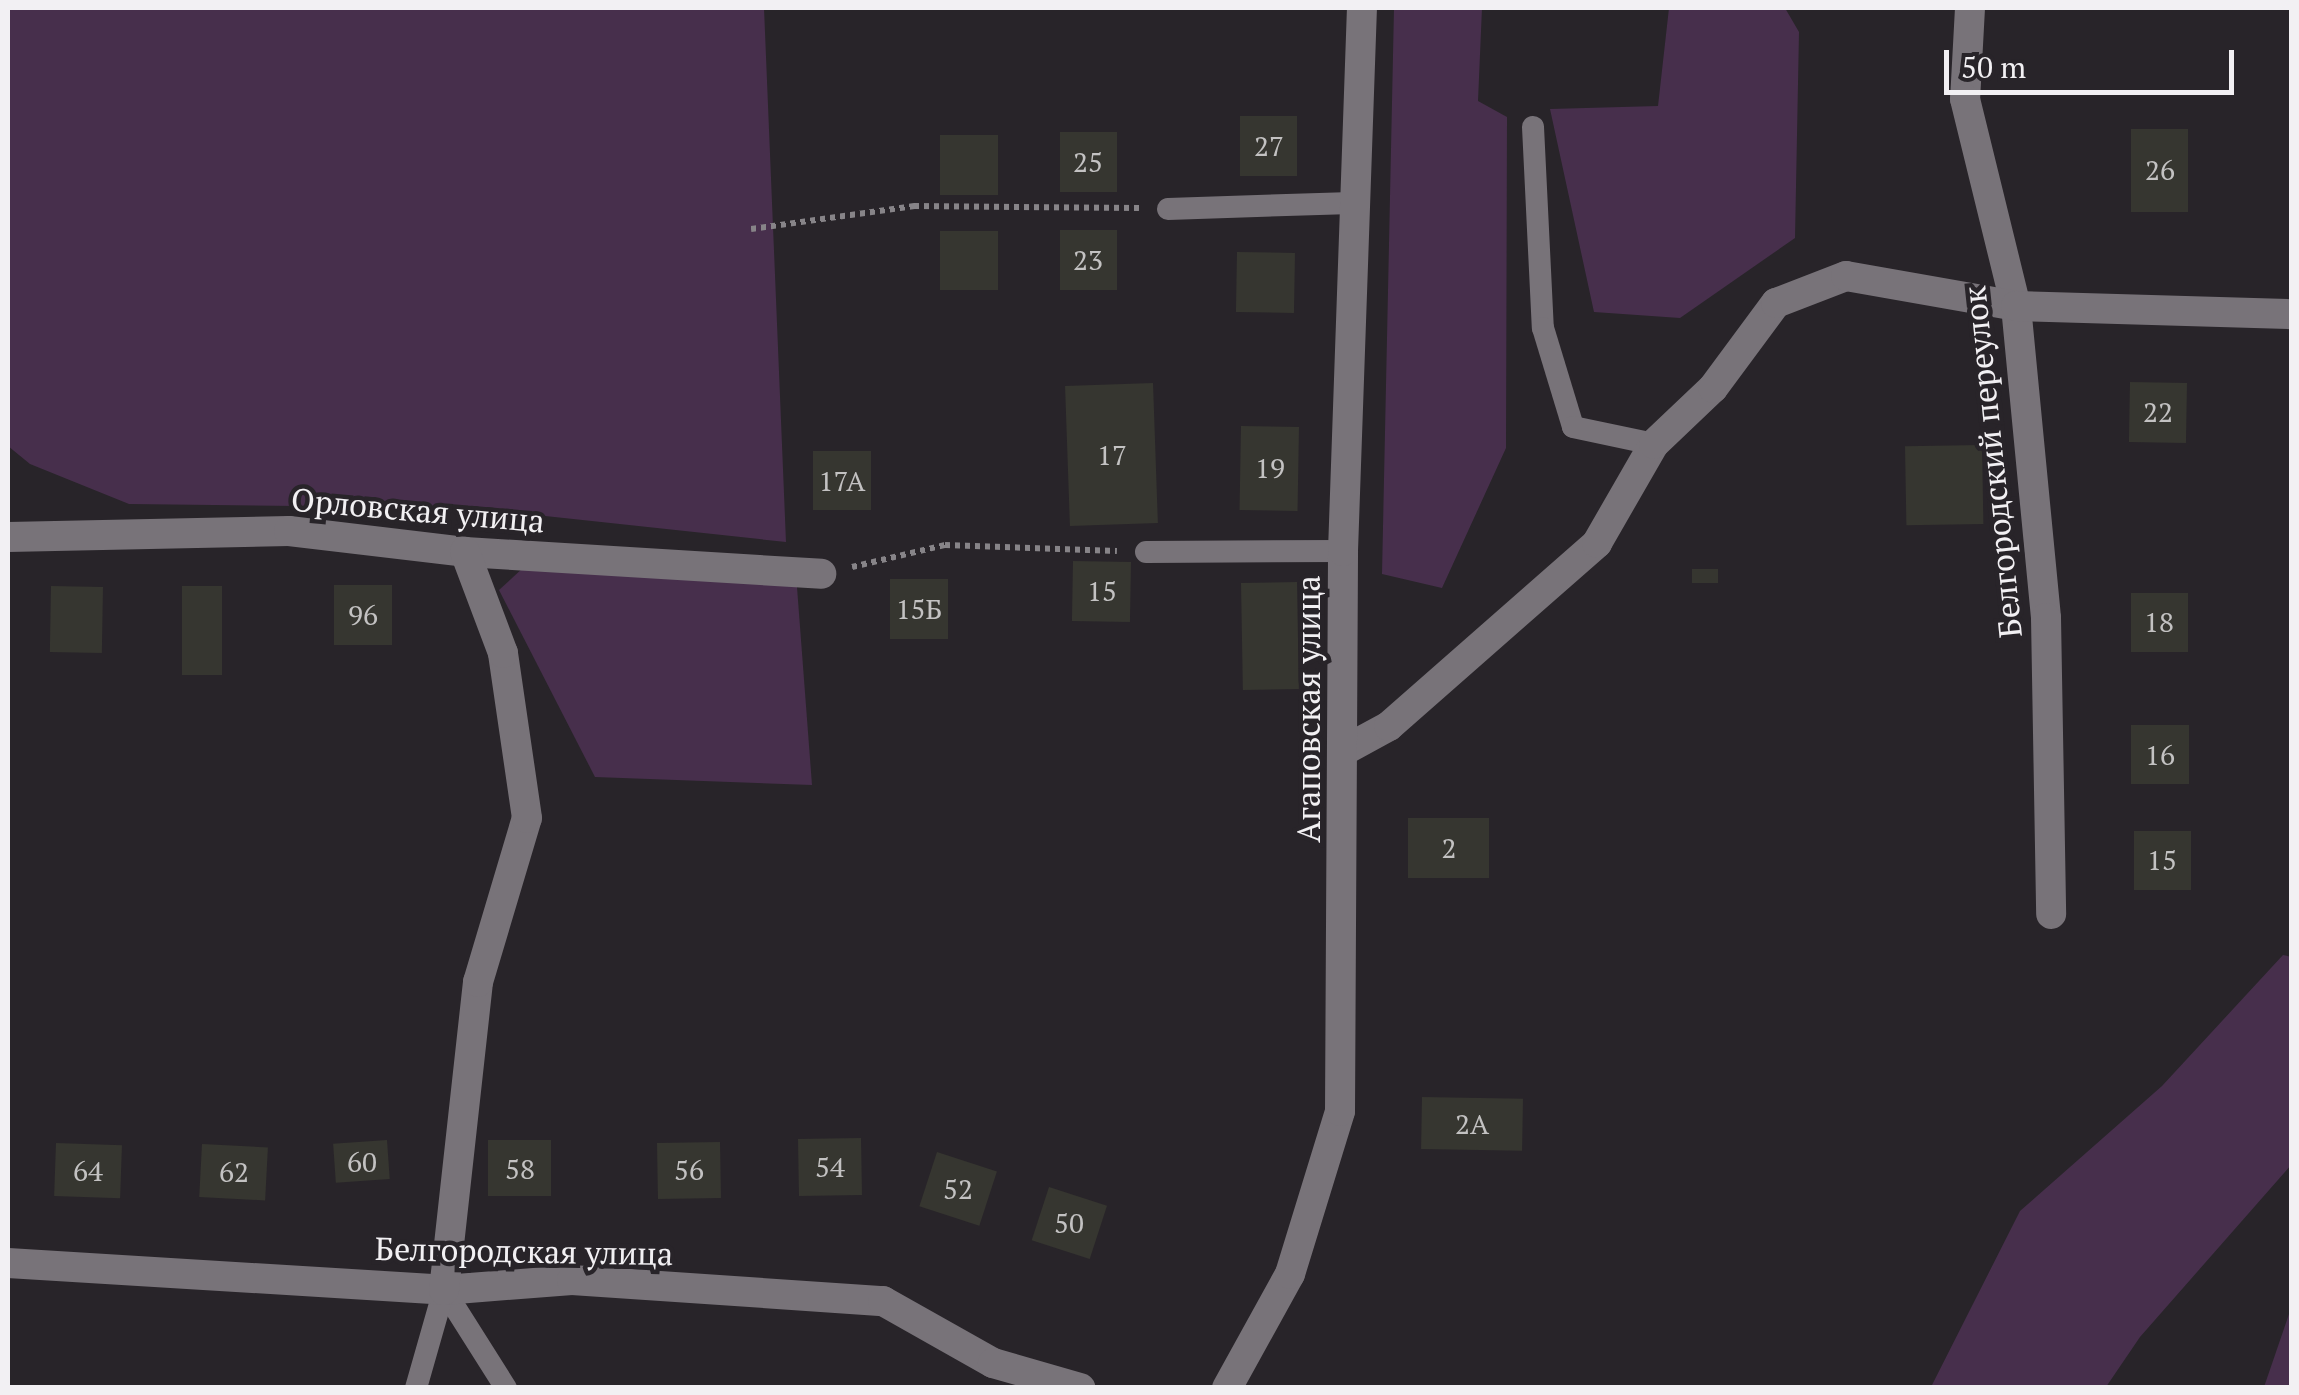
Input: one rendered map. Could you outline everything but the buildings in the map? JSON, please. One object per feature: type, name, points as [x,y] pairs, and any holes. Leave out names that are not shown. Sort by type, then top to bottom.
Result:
[{"type":"street","name":"Агаповская улица","points":[[1226,1388],[1290,1274],[1340,1111],[1345,750],[1343,551],[1352,203],[1362,8]]},
{"type":"street","name":"Белгородский переулок","points":[[1970,8],[1965,99],[2016,306],[2046,618],[2051,914]]},
{"type":"street","points":[[1345,750],[1389,726],[1597,543],[1654,444],[1713,388],[1776,303],[1846,276],[2016,306],[2292,314]]},
{"type":"street","name":"Орловская улица","points":[[8,537],[289,532],[464,552],[821,574]]},
{"type":"street","points":[[444,1290],[478,982],[526,818],[503,653],[464,552]]},
{"type":"street","name":"Белгородская улица","points":[[8,1263],[444,1290],[572,1280],[883,1301],[993,1363],[1080,1388]]},
{"type":"lane","points":[[1533,128],[1543,328],[1572,426],[1654,444]]},
{"type":"lane","points":[[1168,209],[1352,203]]},
{"type":"lane","points":[[1146,552],[1343,551]]},
{"type":"lane","points":[[416,1388],[444,1290]]},
{"type":"lane","points":[[444,1290],[506,1388]]},
{"type":"path","points":[[752,229],[914,206],[1168,209]]},
{"type":"path","points":[[821,574],[944,546],[1146,552]]},
{"type":"shaded area","points":[[8,8],[764,8],[786,542],[472,508],[129,504],[30,464],[8,446]]},
{"type":"shaded area","points":[[1394,8],[1482,8],[1478,101],[1507,117],[1506,448],[1442,588],[1382,574]]},
{"type":"shaded area","points":[[1669,8],[1785,8],[1799,32],[1795,238],[1680,318],[1594,312],[1550,109],[1658,106]]},
{"type":"shaded area","points":[[524,567],[796,574],[812,785],[595,777],[499,590]]},
{"type":"shaded area","points":[[2283,955],[2292,957],[2291,1165],[2140,1337],[2106,1387],[1931,1387],[2020,1211],[2162,1086]]},
{"type":"shaded area","points":[[2291,1310],[2291,1387],[2264,1387],[2289,1314]]}]
